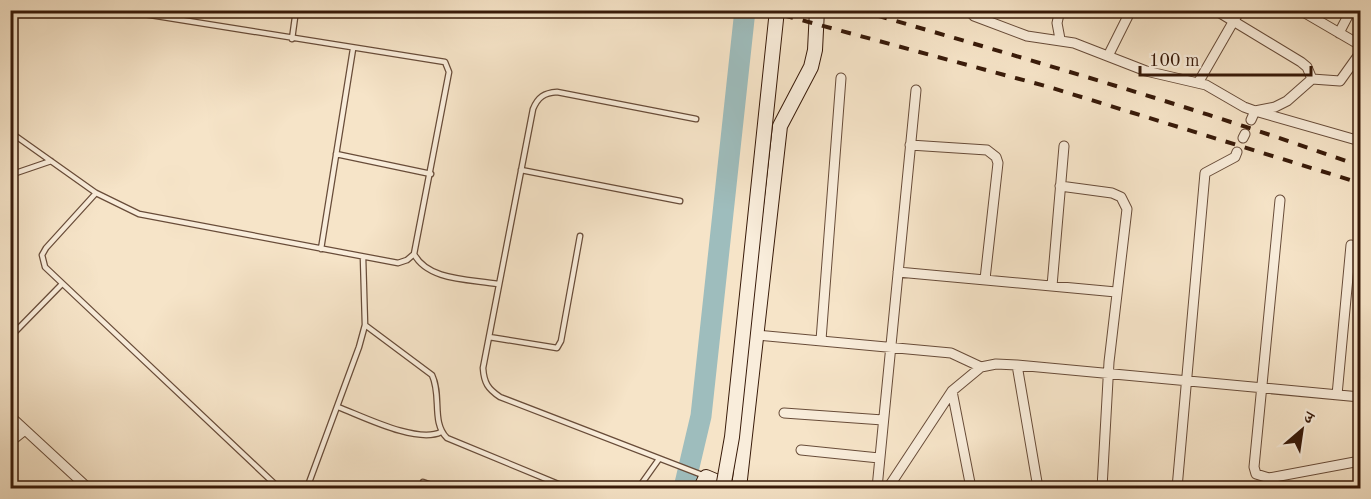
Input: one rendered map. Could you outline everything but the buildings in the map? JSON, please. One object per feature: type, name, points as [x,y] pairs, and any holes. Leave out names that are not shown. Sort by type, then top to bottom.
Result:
[{"type":"street","points":[[723,489],[732,437],[777,10]]},
{"type":"street","points":[[740,489],[780,126],[811,67],[815,50],[817,10]]},
{"type":"street","points":[[968,10],[989,22],[1027,36],[1060,39],[1146,71],[1198,82],[1253,115],[1360,141]]},
{"type":"street","points":[[1060,10],[1057,23],[1060,39]]},
{"type":"street","points":[[1108,56],[1131,10]]},
{"type":"street","points":[[1215,10],[1301,62],[1307,67],[1312,79]]},
{"type":"street","points":[[1198,82],[1240,10]]},
{"type":"street","points":[[1300,10],[1360,45]]},
{"type":"street","points":[[1339,33],[1351,10]]},
{"type":"street","points":[[1253,115],[1287,101],[1312,79],[1340,81],[1360,53]]},
{"type":"street","points":[[820,340],[842,78]]},
{"type":"street","points":[[877,489],[916,90]]},
{"type":"street","points":[[910,145],[987,150],[996,157],[998,163],[985,279]]},
{"type":"street","points":[[1052,286],[1064,146]]},
{"type":"street","points":[[1177,489],[1205,172],[1235,157],[1237,152]]},
{"type":"street","points":[[1060,186],[1112,193],[1125,202],[1126,209],[1116,292],[1102,489]]},
{"type":"street","points":[[1280,200],[1261,387],[1254,467],[1256,474],[1269,478],[1360,461]]},
{"type":"street","points":[[1337,395],[1351,244]]},
{"type":"street","points":[[898,272],[1116,292]]},
{"type":"street","points":[[756,335],[951,353],[981,367]]},
{"type":"street","points":[[888,489],[952,392],[981,367],[996,364],[1360,397]]},
{"type":"street","points":[[1017,365],[1038,489]]},
{"type":"street","points":[[952,392],[971,489]]},
{"type":"street","points":[[784,413],[883,420]]},
{"type":"street","points":[[10,416],[87,489]]},
{"type":"street","points":[[10,442],[25,430]]},
{"type":"street","points":[[801,450],[879,458]]},
{"type":"street","points":[[701,479],[732,489]]},
{"type":"street","points":[[10,484],[15,489]]},
{"type":"lane","points":[[10,132],[96,193],[139,214],[398,263],[414,254],[431,174],[448,67],[439,60],[353,50],[119,10]]},
{"type":"lane","points":[[292,39],[296,10]]},
{"type":"lane","points":[[321,249],[353,50]]},
{"type":"lane","points":[[696,119],[567,93],[546,93],[537,100],[533,109],[498,284],[484,379],[494,393],[675,464],[701,479]]},
{"type":"lane","points":[[336,154],[431,174]]},
{"type":"lane","points":[[10,175],[51,161]]},
{"type":"lane","points":[[521,170],[680,201]]},
{"type":"lane","points":[[96,193],[42,255],[45,267],[279,489]]},
{"type":"lane","points":[[489,337],[553,349],[559,345],[580,236]]},
{"type":"lane","points":[[414,254],[419,264],[434,273],[498,284]]},
{"type":"lane","points":[[307,489],[338,407],[365,325],[363,257]]},
{"type":"lane","points":[[15,332],[62,285]]},
{"type":"lane","points":[[365,325],[432,375],[437,386],[441,432],[459,445],[568,489]]},
{"type":"lane","points":[[338,407],[418,435],[433,435],[441,432]]},
{"type":"lane","points":[[642,483],[659,459]]},
{"type":"lane","points":[[423,482],[440,489]]},
{"type":"waterway","points":[[684,488],[701,416],[745,10]]},
{"type":"railway","points":[[764,10],[1049,87],[1360,183]]},
{"type":"railway","points":[[858,10],[1048,65],[1298,144],[1360,166]]}]
